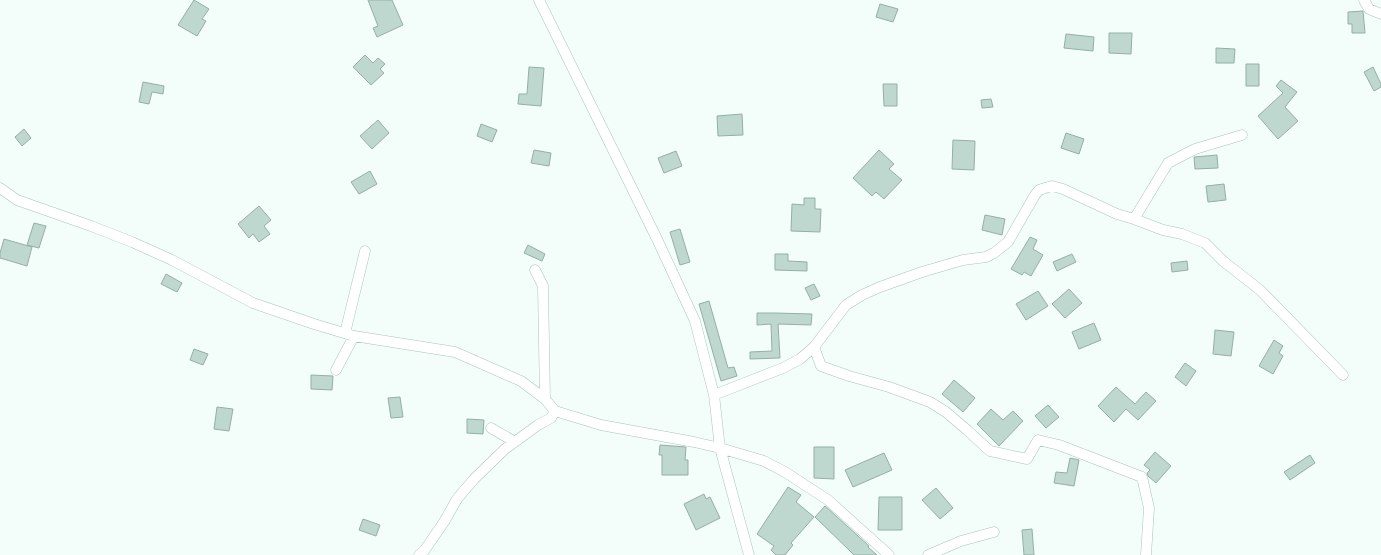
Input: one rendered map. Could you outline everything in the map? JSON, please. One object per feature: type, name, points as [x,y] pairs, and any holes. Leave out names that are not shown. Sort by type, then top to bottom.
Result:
[{"type":"street","points":[[539,0],[657,239],[695,321],[714,395],[720,448],[749,555]]},
{"type":"street","points":[[1364,0],[1369,9],[1381,14]]},
{"type":"street","points":[[1134,219],[1168,163],[1195,149],[1242,135]]},
{"type":"street","points":[[714,395],[783,368],[800,359],[814,348],[846,305],[862,295],[922,272],[963,260],[986,257],[994,253],[1008,242],[1034,195],[1039,190],[1052,186],[1063,189],[1117,214],[1163,230],[1182,234],[1205,242],[1223,261],[1260,290],[1343,375]]},
{"type":"street","points":[[0,188],[17,200],[91,226],[172,260],[253,303],[314,324],[349,334],[455,352],[521,381],[545,398],[555,411],[601,425],[694,442],[764,461],[785,472],[828,500],[889,555]]},
{"type":"street","points":[[336,370],[349,334],[365,251]]},
{"type":"street","points":[[535,270],[543,286],[545,398]]},
{"type":"street","points":[[814,348],[821,366],[842,374],[889,387],[930,402],[968,430],[990,451],[1027,460],[1038,440],[1059,445],[1142,477],[1149,508],[1146,555]]},
{"type":"street","points":[[419,555],[424,551],[456,500],[474,479],[505,449],[538,425],[551,418],[555,411]]},
{"type":"street","points":[[491,428],[515,442]]},
{"type":"street","points":[[928,555],[961,542],[994,532]]},
{"type":"building","points":[[194,0],[209,9],[202,19],[206,21],[197,36],[178,25]]},
{"type":"building","points":[[368,0],[392,0],[403,25],[377,37],[373,28],[378,26]]},
{"type":"building","points":[[880,4],[898,9],[893,22],[876,17]]},
{"type":"building","points":[[1363,11],[1365,33],[1352,33],[1352,24],[1348,24],[1348,12]]},
{"type":"building","points":[[1109,33],[1132,33],[1131,54],[1109,53]]},
{"type":"building","points":[[1066,34],[1094,37],[1093,51],[1064,48]]},
{"type":"building","points":[[1216,48],[1235,49],[1234,63],[1216,63]]},
{"type":"building","points":[[365,55],[373,63],[378,58],[385,64],[380,69],[384,73],[371,85],[353,67]]},
{"type":"building","points":[[1246,64],[1259,64],[1259,86],[1246,86]]},
{"type":"building","points":[[529,67],[544,68],[541,106],[518,104],[519,94],[527,94]]},
{"type":"building","points":[[1373,67],[1381,84],[1381,87],[1374,91],[1364,72]]},
{"type":"building","points":[[1281,80],[1297,92],[1285,107],[1298,121],[1278,139],[1258,116],[1283,93],[1276,86]]},
{"type":"building","points":[[143,82],[164,86],[163,94],[152,92],[149,104],[139,102]]},
{"type":"building","points":[[883,84],[897,84],[897,106],[884,106]]},
{"type":"building","points":[[991,99],[993,107],[982,108],[981,100]]},
{"type":"building","points":[[742,114],[743,135],[718,136],[717,116]]},
{"type":"building","points":[[378,120],[389,133],[372,149],[360,136]]},
{"type":"building","points":[[481,124],[497,130],[492,142],[477,136]]},
{"type":"building","points":[[24,129],[31,138],[22,146],[15,137]]},
{"type":"building","points":[[1066,133],[1084,139],[1079,154],[1061,148]]},
{"type":"building","points":[[953,140],[975,141],[974,170],[952,169]]},
{"type":"building","points":[[534,150],[551,153],[549,166],[531,163]]},
{"type":"building","points":[[879,150],[894,164],[889,169],[902,180],[884,199],[876,192],[872,196],[853,178]]},
{"type":"building","points":[[676,151],[682,166],[664,173],[658,158]]},
{"type":"building","points":[[1217,155],[1218,168],[1195,169],[1194,157]]},
{"type":"building","points":[[370,171],[377,184],[359,194],[351,182]]},
{"type":"building","points":[[1224,184],[1226,200],[1208,202],[1206,186]]},
{"type":"building","points":[[804,198],[815,198],[815,209],[821,209],[820,232],[791,231],[792,204],[804,205]]},
{"type":"building","points":[[259,206],[271,220],[264,226],[270,234],[259,242],[253,234],[249,238],[238,224]]},
{"type":"building","points":[[985,215],[1005,219],[1002,235],[982,230]]},
{"type":"building","points":[[34,223],[46,226],[39,248],[27,245]]},
{"type":"building","points":[[680,229],[690,262],[680,265],[670,232]]},
{"type":"building","points":[[1030,237],[1037,240],[1033,249],[1043,255],[1031,276],[1024,272],[1022,275],[1011,269]]},
{"type":"building","points":[[4,239],[32,247],[27,266],[0,258]]},
{"type":"building","points":[[528,245],[545,254],[542,261],[524,253]]},
{"type":"building","points":[[775,254],[788,254],[788,261],[807,262],[807,271],[775,270]]},
{"type":"building","points":[[1072,254],[1076,262],[1057,271],[1053,262]]},
{"type":"building","points":[[1187,261],[1188,270],[1172,272],[1171,263]]},
{"type":"building","points":[[166,274],[182,283],[177,292],[161,284]]},
{"type":"building","points":[[814,284],[820,296],[811,300],[805,288]]},
{"type":"building","points":[[1069,289],[1082,303],[1065,318],[1052,304]]},
{"type":"building","points":[[1038,291],[1048,306],[1026,320],[1016,304]]},
{"type":"building","points":[[709,301],[728,368],[734,367],[737,376],[721,381],[699,304]]},
{"type":"building","points":[[757,313],[812,314],[811,325],[778,324],[780,358],[750,359],[750,352],[772,351],[771,324],[757,325]]},
{"type":"building","points":[[1094,323],[1101,340],[1079,349],[1072,332]]},
{"type":"building","points":[[1215,330],[1234,332],[1231,356],[1213,354]]},
{"type":"building","points":[[1274,340],[1283,346],[1279,353],[1283,356],[1273,374],[1259,366]]},
{"type":"building","points":[[194,349],[208,354],[203,365],[190,360]]},
{"type":"building","points":[[1185,363],[1196,371],[1186,386],[1175,377]]},
{"type":"building","points":[[311,375],[333,376],[332,390],[311,389]]},
{"type":"building","points":[[954,380],[975,398],[963,412],[942,394]]},
{"type":"building","points":[[1116,387],[1135,404],[1146,392],[1156,401],[1138,420],[1126,409],[1114,422],[1098,406]]},
{"type":"building","points":[[400,397],[403,417],[391,418],[388,398]]},
{"type":"building","points":[[1048,405],[1059,417],[1046,428],[1035,416]]},
{"type":"building","points":[[217,407],[233,409],[229,431],[214,429]]},
{"type":"building","points":[[991,409],[1003,420],[1013,411],[1023,421],[999,446],[977,424]]},
{"type":"building","points":[[467,419],[484,420],[483,434],[467,433]]},
{"type":"building","points":[[660,445],[686,447],[685,460],[688,460],[688,475],[662,475],[662,455],[659,455]]},
{"type":"building","points":[[814,447],[834,447],[834,479],[814,478]]},
{"type":"building","points":[[1155,452],[1171,466],[1156,483],[1148,476],[1147,473],[1150,470],[1144,465]]},
{"type":"building","points":[[884,453],[892,470],[853,487],[845,470]]},
{"type":"building","points":[[1310,455],[1315,463],[1290,480],[1284,472]]},
{"type":"building","points":[[1070,458],[1079,460],[1074,486],[1054,483],[1056,472],[1067,473]]},
{"type":"building","points":[[788,487],[801,495],[796,502],[814,517],[791,543],[793,545],[785,555],[776,555],[771,550],[774,546],[757,534]]},
{"type":"building","points":[[936,488],[953,508],[940,519],[922,500]]},
{"type":"building","points":[[704,494],[706,499],[710,497],[720,518],[696,530],[684,504]]},
{"type":"building","points":[[879,497],[902,497],[902,530],[878,530]]},
{"type":"building","points":[[825,506],[877,555],[854,555],[815,517]]},
{"type":"building","points":[[363,519],[380,525],[376,536],[359,530]]},
{"type":"building","points":[[1032,529],[1034,555],[1024,555],[1022,530]]}]
